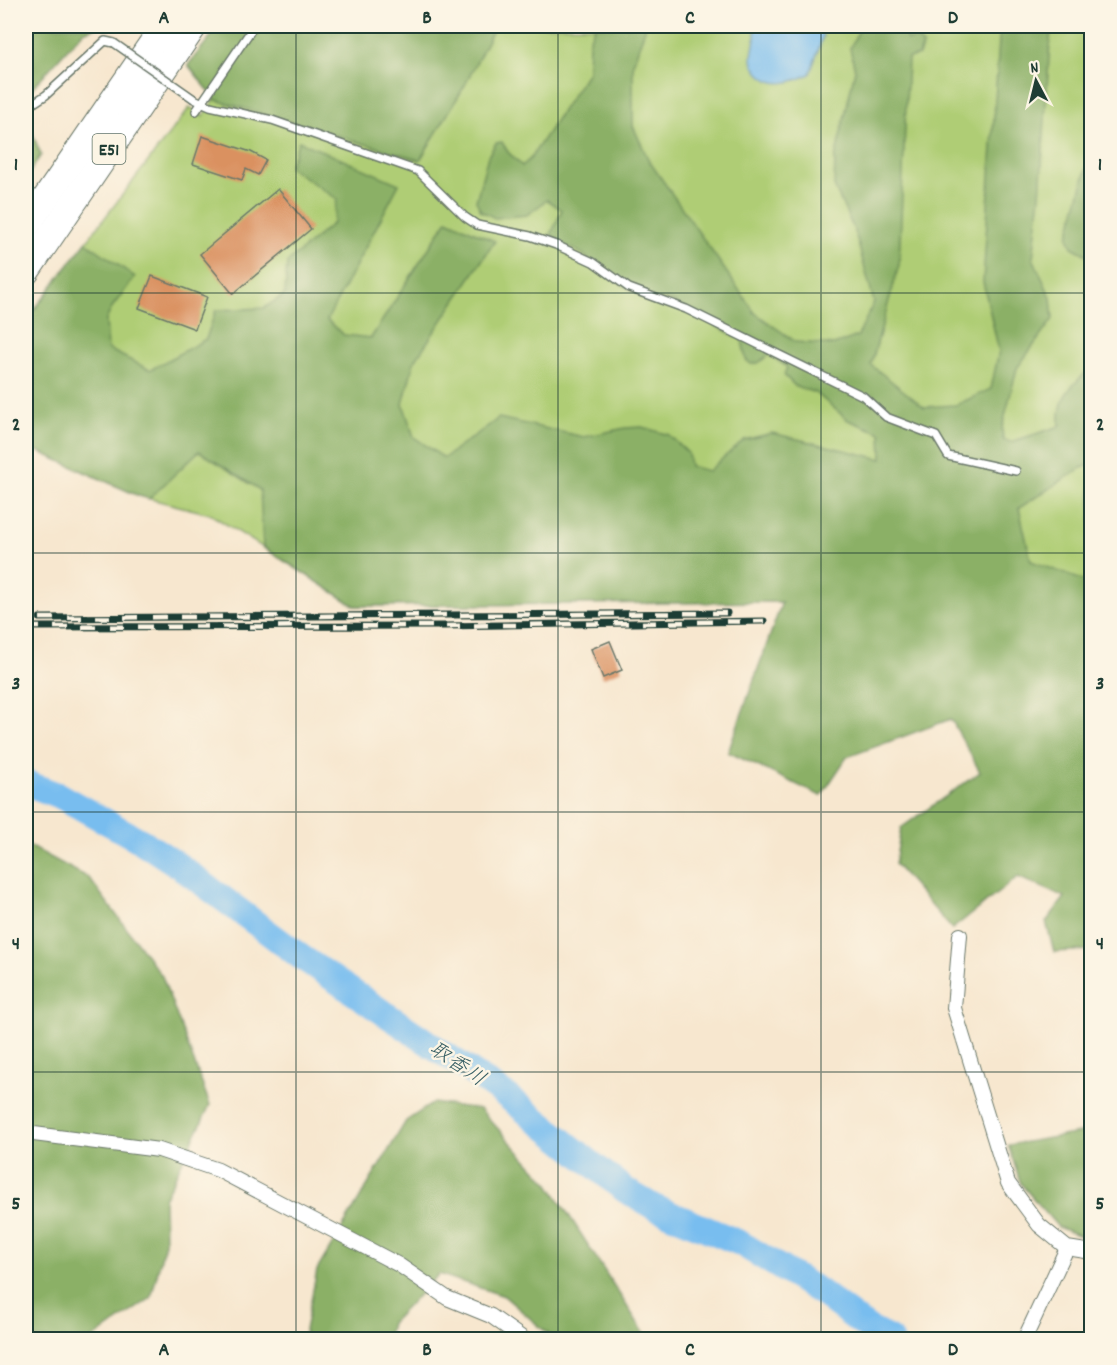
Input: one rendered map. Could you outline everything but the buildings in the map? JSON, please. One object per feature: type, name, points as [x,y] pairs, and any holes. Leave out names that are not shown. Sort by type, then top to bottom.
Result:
[{"type":"highway","name":"E51","points":[[26,227],[164,26]]},
{"type":"highway","name":"E51","points":[[26,272],[194,26]]},
{"type":"street","points":[[960,935],[954,1008],[1008,1183],[1039,1225],[1067,1248],[1092,1252]]},
{"type":"street","points":[[26,1134],[159,1150],[218,1170],[399,1265],[447,1298],[491,1316],[525,1340]]},
{"type":"street","points":[[1024,1340],[1067,1248]]},
{"type":"lane","points":[[196,111],[254,26]]},
{"type":"lane","points":[[26,108],[46,94],[105,41],[114,43],[202,103],[272,120],[418,171],[465,217],[477,225],[530,236],[593,262],[629,288],[686,309],[863,396],[886,417],[936,436],[948,456],[1016,471]]},
{"type":"green space","points":[[26,26],[99,26],[83,32],[33,87],[26,117]]},
{"type":"green space","points":[[219,26],[495,26],[464,87],[420,160],[216,100],[188,65]]},
{"type":"green space","points":[[265,26],[1091,26],[1091,597],[355,606],[210,514],[139,496],[26,446],[26,320],[190,107],[203,116]]},
{"type":"green space","points":[[595,26],[646,26],[633,64],[633,126],[649,161],[755,313],[796,342],[834,345],[858,336],[874,302],[855,232],[834,186],[835,159],[855,70],[850,48],[861,26],[903,26],[907,40],[916,38],[923,45],[919,55],[908,58],[899,265],[871,365],[924,407],[956,405],[991,389],[999,351],[983,282],[1000,26],[1051,26],[1040,196],[1033,258],[1051,298],[1053,319],[1017,368],[1002,428],[1003,440],[1011,442],[1060,426],[1063,399],[1091,368],[1091,465],[1081,468],[1019,508],[1031,561],[1091,582],[1091,950],[1054,952],[1046,922],[1065,897],[1018,877],[952,929],[895,864],[901,828],[980,772],[951,719],[847,757],[821,796],[728,752],[782,602],[355,606],[263,547],[260,490],[199,451],[149,499],[26,446],[26,321],[86,242],[135,277],[113,306],[106,320],[108,349],[150,370],[206,339],[216,310],[264,308],[285,294],[287,263],[333,223],[337,199],[289,167],[299,141],[399,184],[327,320],[344,335],[371,338],[447,220],[495,241],[414,362],[403,404],[414,437],[444,458],[499,418],[584,437],[625,428],[642,427],[669,435],[688,453],[690,466],[708,471],[744,440],[772,433],[882,459],[881,433],[848,420],[816,393],[796,387],[784,375],[787,367],[769,355],[758,363],[751,364],[746,360],[742,340],[668,299],[647,299],[606,275],[583,254],[559,242],[551,234],[562,210],[547,200],[527,215],[495,218],[481,211],[476,201],[488,156],[496,143],[502,142],[522,166],[530,159],[588,72],[589,41]]},
{"type":"green space","points":[[26,117],[41,155],[26,178]]},
{"type":"green space","points":[[1091,151],[1092,251],[1087,255],[1072,247],[1068,237]]},
{"type":"green space","points":[[26,844],[89,878],[162,976],[210,1105],[164,1199],[165,1243],[151,1298],[92,1339],[26,1339]]},
{"type":"green space","points":[[433,1103],[480,1109],[549,1184],[648,1339],[554,1339],[504,1296],[439,1274],[391,1323],[387,1339],[303,1340],[317,1270],[406,1121]]},
{"type":"green space","points":[[1092,1131],[1091,1240],[1058,1227],[1021,1184],[1008,1145]]},
{"type":"water","points":[[754,26],[818,26],[823,36],[810,74],[782,83],[770,81],[764,77],[752,61]]},
{"type":"waterway","name":"取香川","points":[[26,783],[60,796],[141,841],[178,865],[301,957],[504,1094],[625,1190],[654,1207],[740,1243],[820,1292],[869,1329],[891,1340]]},
{"type":"railway","points":[[40,618],[727,613]]},
{"type":"railway","points":[[26,627],[445,626],[764,621]]}]
